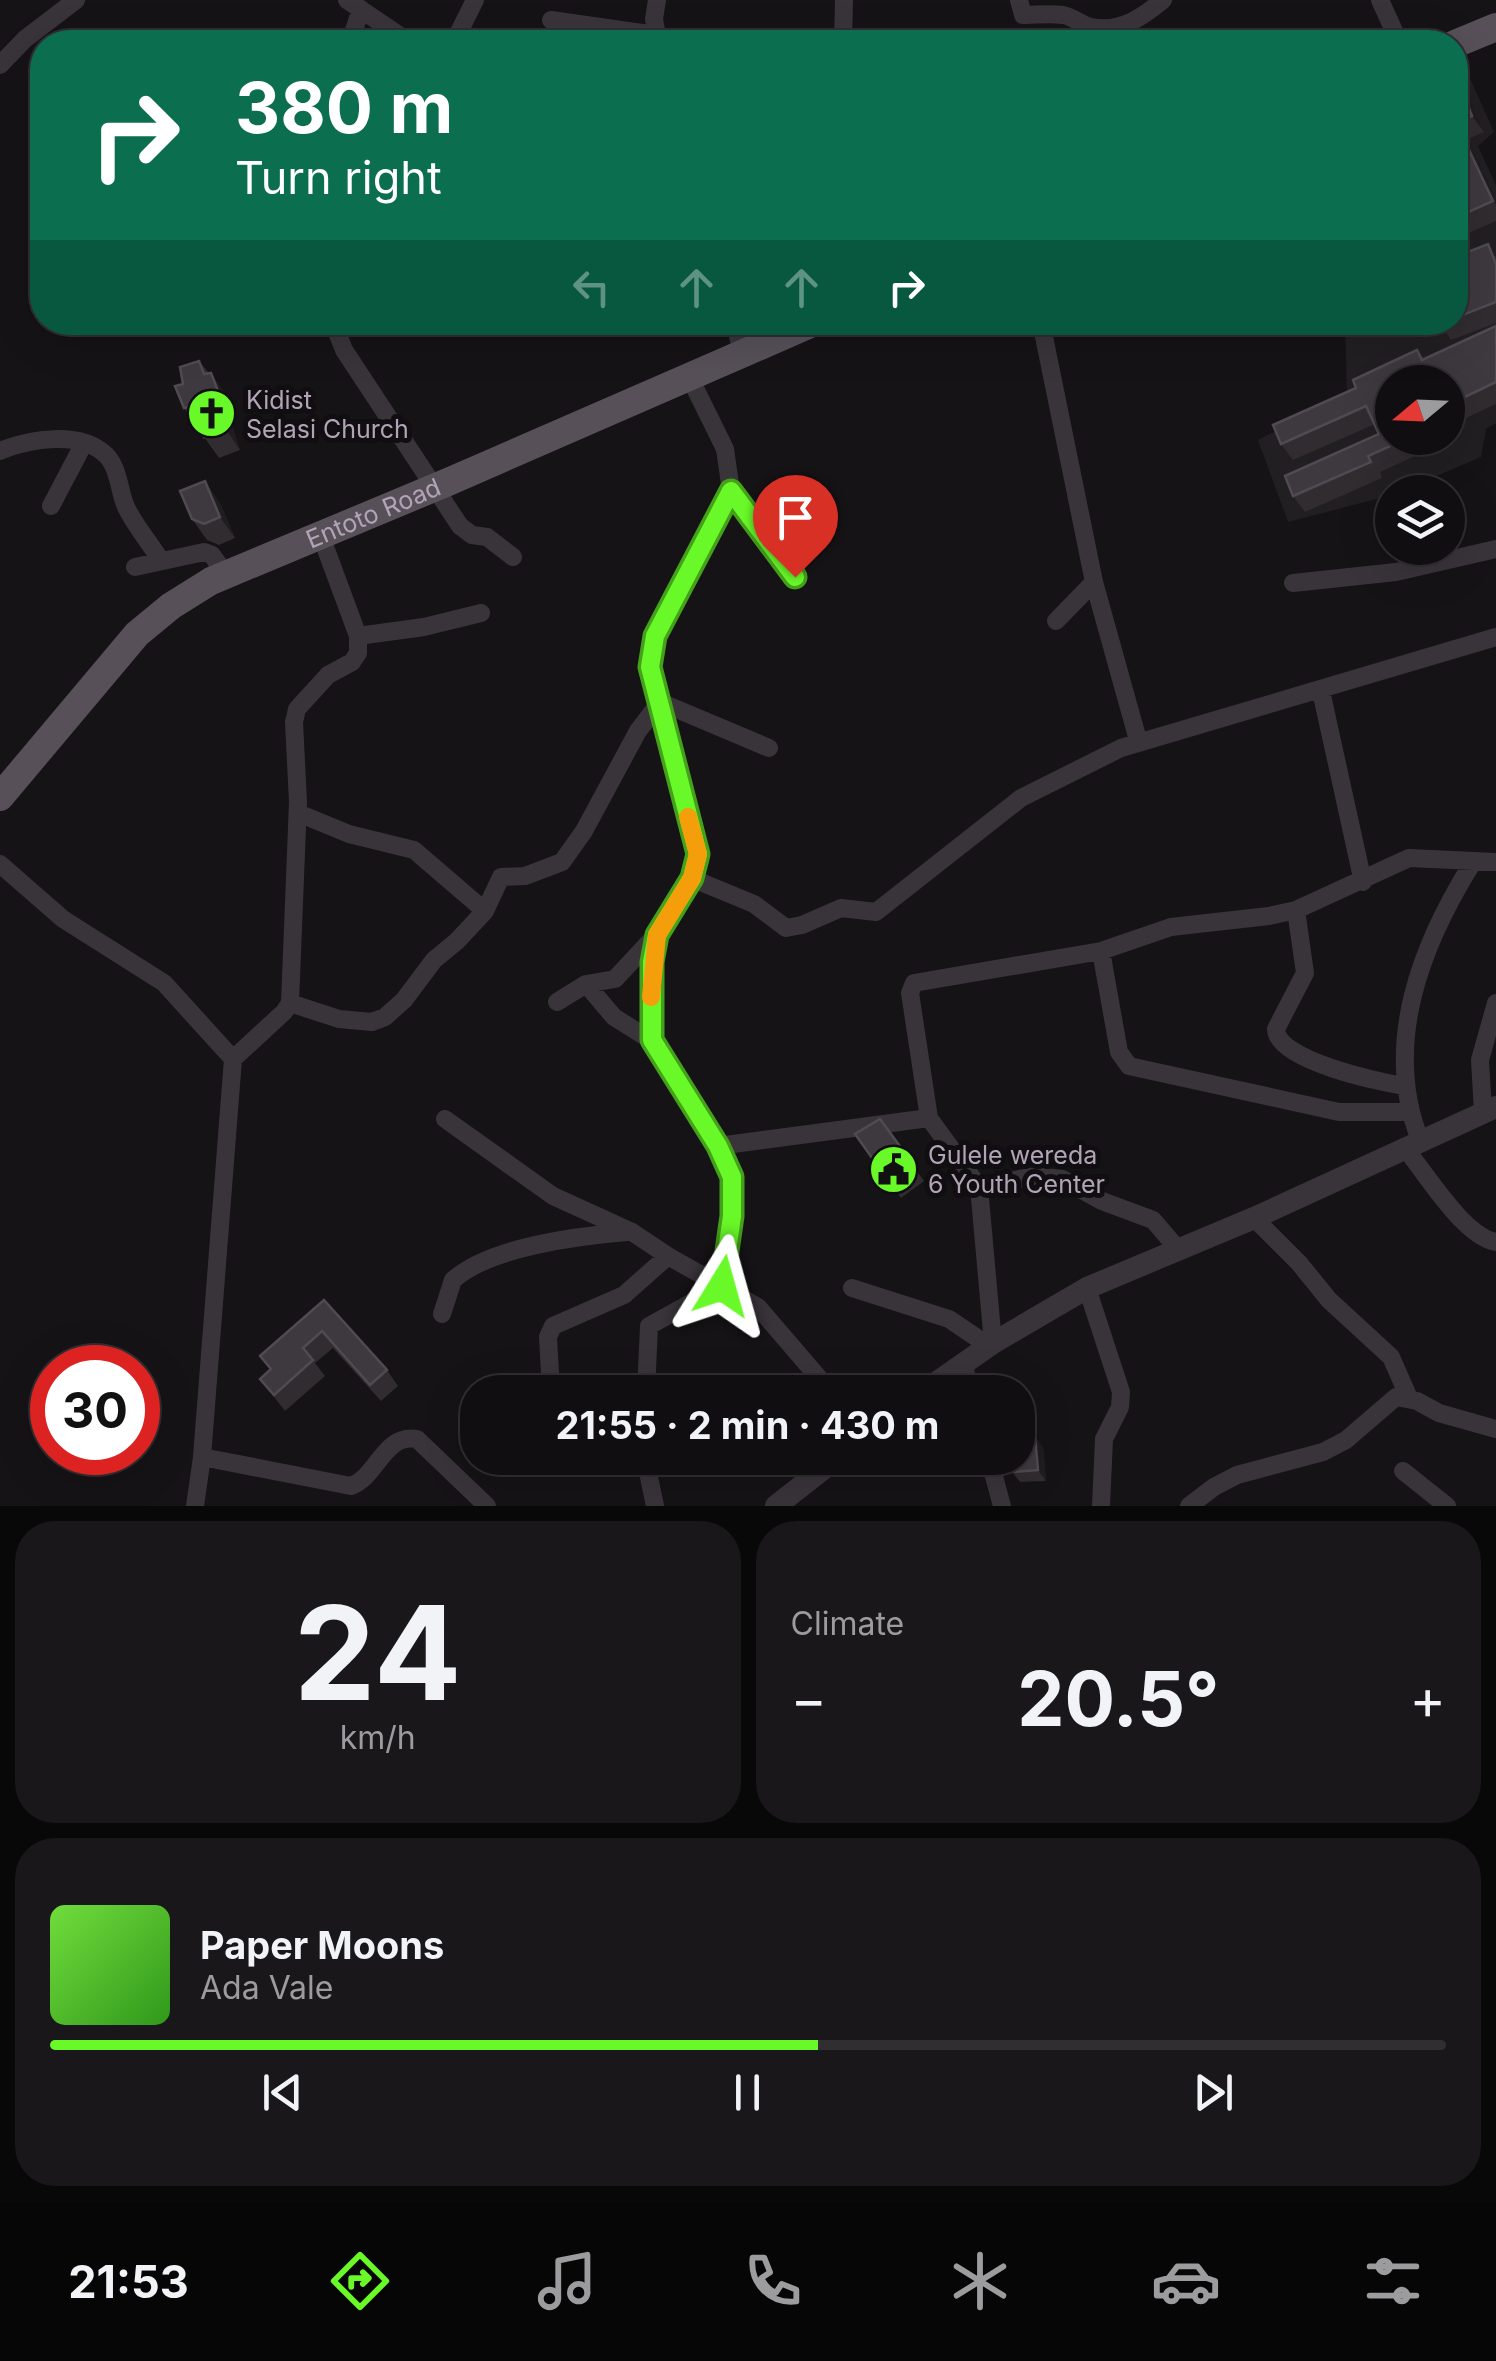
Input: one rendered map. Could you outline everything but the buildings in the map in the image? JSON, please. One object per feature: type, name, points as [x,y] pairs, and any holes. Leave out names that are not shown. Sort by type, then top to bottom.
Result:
[{"type":"main road","points":[[1468,39],[1496,27]]},
{"type":"main road","name":"Entoto Road","points":[[0,797],[137,634],[171,606],[226,575],[785,335]]},
{"type":"street","points":[[38,30],[76,0]]},
{"type":"street","points":[[460,30],[475,0]]},
{"type":"street","points":[[656,30],[658,0]]},
{"type":"street","points":[[843,30],[844,0]]},
{"type":"street","points":[[1019,0],[1023,15],[1062,15],[1092,28],[1138,21],[1162,0]]},
{"type":"street","points":[[1380,0],[1394,30]]},
{"type":"street","points":[[351,30],[354,5],[391,30]]},
{"type":"street","points":[[551,20],[607,30]]},
{"type":"street","points":[[0,65],[30,36]]},
{"type":"street","points":[[339,335],[344,350],[432,488],[466,532],[487,537],[512,557]]},
{"type":"street","points":[[738,335],[742,354]]},
{"type":"street","points":[[1044,335],[1094,582],[1138,740]]},
{"type":"street","points":[[689,376],[725,449],[731,491],[795,577]]},
{"type":"street","points":[[0,451],[40,438],[83,445],[107,456],[127,510],[161,560]]},
{"type":"street","points":[[51,506],[83,445]]},
{"type":"street","points":[[557,1002],[586,984],[615,979],[657,935],[692,878],[698,854],[650,667],[655,636],[731,491]]},
{"type":"street","points":[[195,1506],[233,1059],[290,1003],[298,813],[294,738],[297,709],[328,675],[352,662],[358,654],[358,636],[321,536]]},
{"type":"street","points":[[1294,582],[1396,572],[1496,549]]},
{"type":"street","points":[[135,567],[204,552],[212,554],[226,575]]},
{"type":"street","points":[[1056,620],[1094,582]]},
{"type":"street","points":[[358,636],[424,627],[482,613]]},
{"type":"street","points":[[692,878],[754,904],[786,928],[841,908],[876,912],[1021,798],[1138,740],[1321,691],[1496,637]]},
{"type":"street","points":[[1321,691],[1363,882]]},
{"type":"street","points":[[660,702],[769,748]]},
{"type":"street","points":[[290,1003],[339,1019],[372,1022],[385,1016],[404,1000],[434,960],[486,911],[501,877],[524,876],[562,862],[584,831],[638,730],[660,702]]},
{"type":"street","points":[[298,813],[349,834],[414,850],[486,911]]},
{"type":"street","points":[[991,1345],[979,1188],[929,1118],[910,993],[914,983],[1102,950],[1171,927],[1296,910],[1409,858],[1496,862]]},
{"type":"street","points":[[1473,862],[1446,904],[1416,979],[1404,1055],[1405,1086],[1412,1143],[1468,1226],[1484,1240],[1496,1242]]},
{"type":"street","points":[[0,864],[63,920],[164,983],[233,1059]]},
{"type":"street","points":[[1296,910],[1305,972],[1276,1029],[1276,1037],[1311,1059],[1362,1078],[1405,1086]]},
{"type":"street","points":[[652,1040],[657,935]]},
{"type":"street","points":[[1102,950],[1118,1052],[1129,1066],[1322,1110],[1409,1112]]},
{"type":"street","points":[[586,984],[614,1017],[652,1040],[718,1146],[732,1177],[732,1216],[722,1286]]},
{"type":"street","points":[[947,1375],[1087,1288],[1254,1218],[1490,1110],[1480,1060],[1496,1004]]},
{"type":"street","points":[[718,1146],[929,1118]]},
{"type":"street","points":[[445,1120],[553,1196],[632,1232],[758,1307],[816,1375]]},
{"type":"street","points":[[979,1188],[1036,1176],[1062,1179],[1102,1201],[1153,1220],[1177,1248]]},
{"type":"street","points":[[1254,1218],[1330,1300],[1391,1358],[1409,1398]]},
{"type":"street","points":[[442,1314],[453,1280],[480,1264],[560,1238],[632,1232]]},
{"type":"street","points":[[549,1375],[548,1337],[553,1326],[624,1295],[668,1256]]},
{"type":"street","points":[[647,1375],[649,1326],[722,1286]]},
{"type":"street","points":[[852,1288],[949,1319],[991,1345]]},
{"type":"street","points":[[1087,1288],[1120,1392],[1120,1407],[1104,1438],[1102,1506]]},
{"type":"street","points":[[964,1363],[967,1375]]},
{"type":"street","points":[[1189,1506],[1214,1486],[1238,1474],[1323,1452],[1359,1430],[1389,1400],[1401,1396],[1440,1413],[1496,1429]]},
{"type":"street","points":[[202,1457],[351,1486],[361,1482],[385,1452],[410,1437],[417,1439],[487,1506]]},
{"type":"street","points":[[1404,1471],[1447,1506]]},
{"type":"street","points":[[648,1475],[654,1506]]},
{"type":"street","points":[[776,1506],[816,1475]]},
{"type":"street","points":[[994,1475],[1002,1506]]},
{"type":"shaded area","points":[[1468,74],[1494,132],[1478,146],[1496,185],[1496,423],[1486,429],[1481,457],[1439,475],[1375,475],[1375,499],[1288,522],[1258,440],[1347,396],[1345,335],[1468,335]]},
{"type":"slow traffic","points":[[651,997],[657,935],[692,878],[698,854],[688,817]]},
{"type":"place","name":"Kidist Selasi Church","points":[[211,414]]},
{"type":"place","name":"Gulele wereda 6 Youth Center","points":[[893,1169]]},
{"type":"route","points":[[722,1286],[732,1216],[732,1177],[718,1146],[652,1040],[652,962],[657,935],[692,878],[698,854],[650,667],[651,651],[655,636],[731,491],[795,577]]}]
